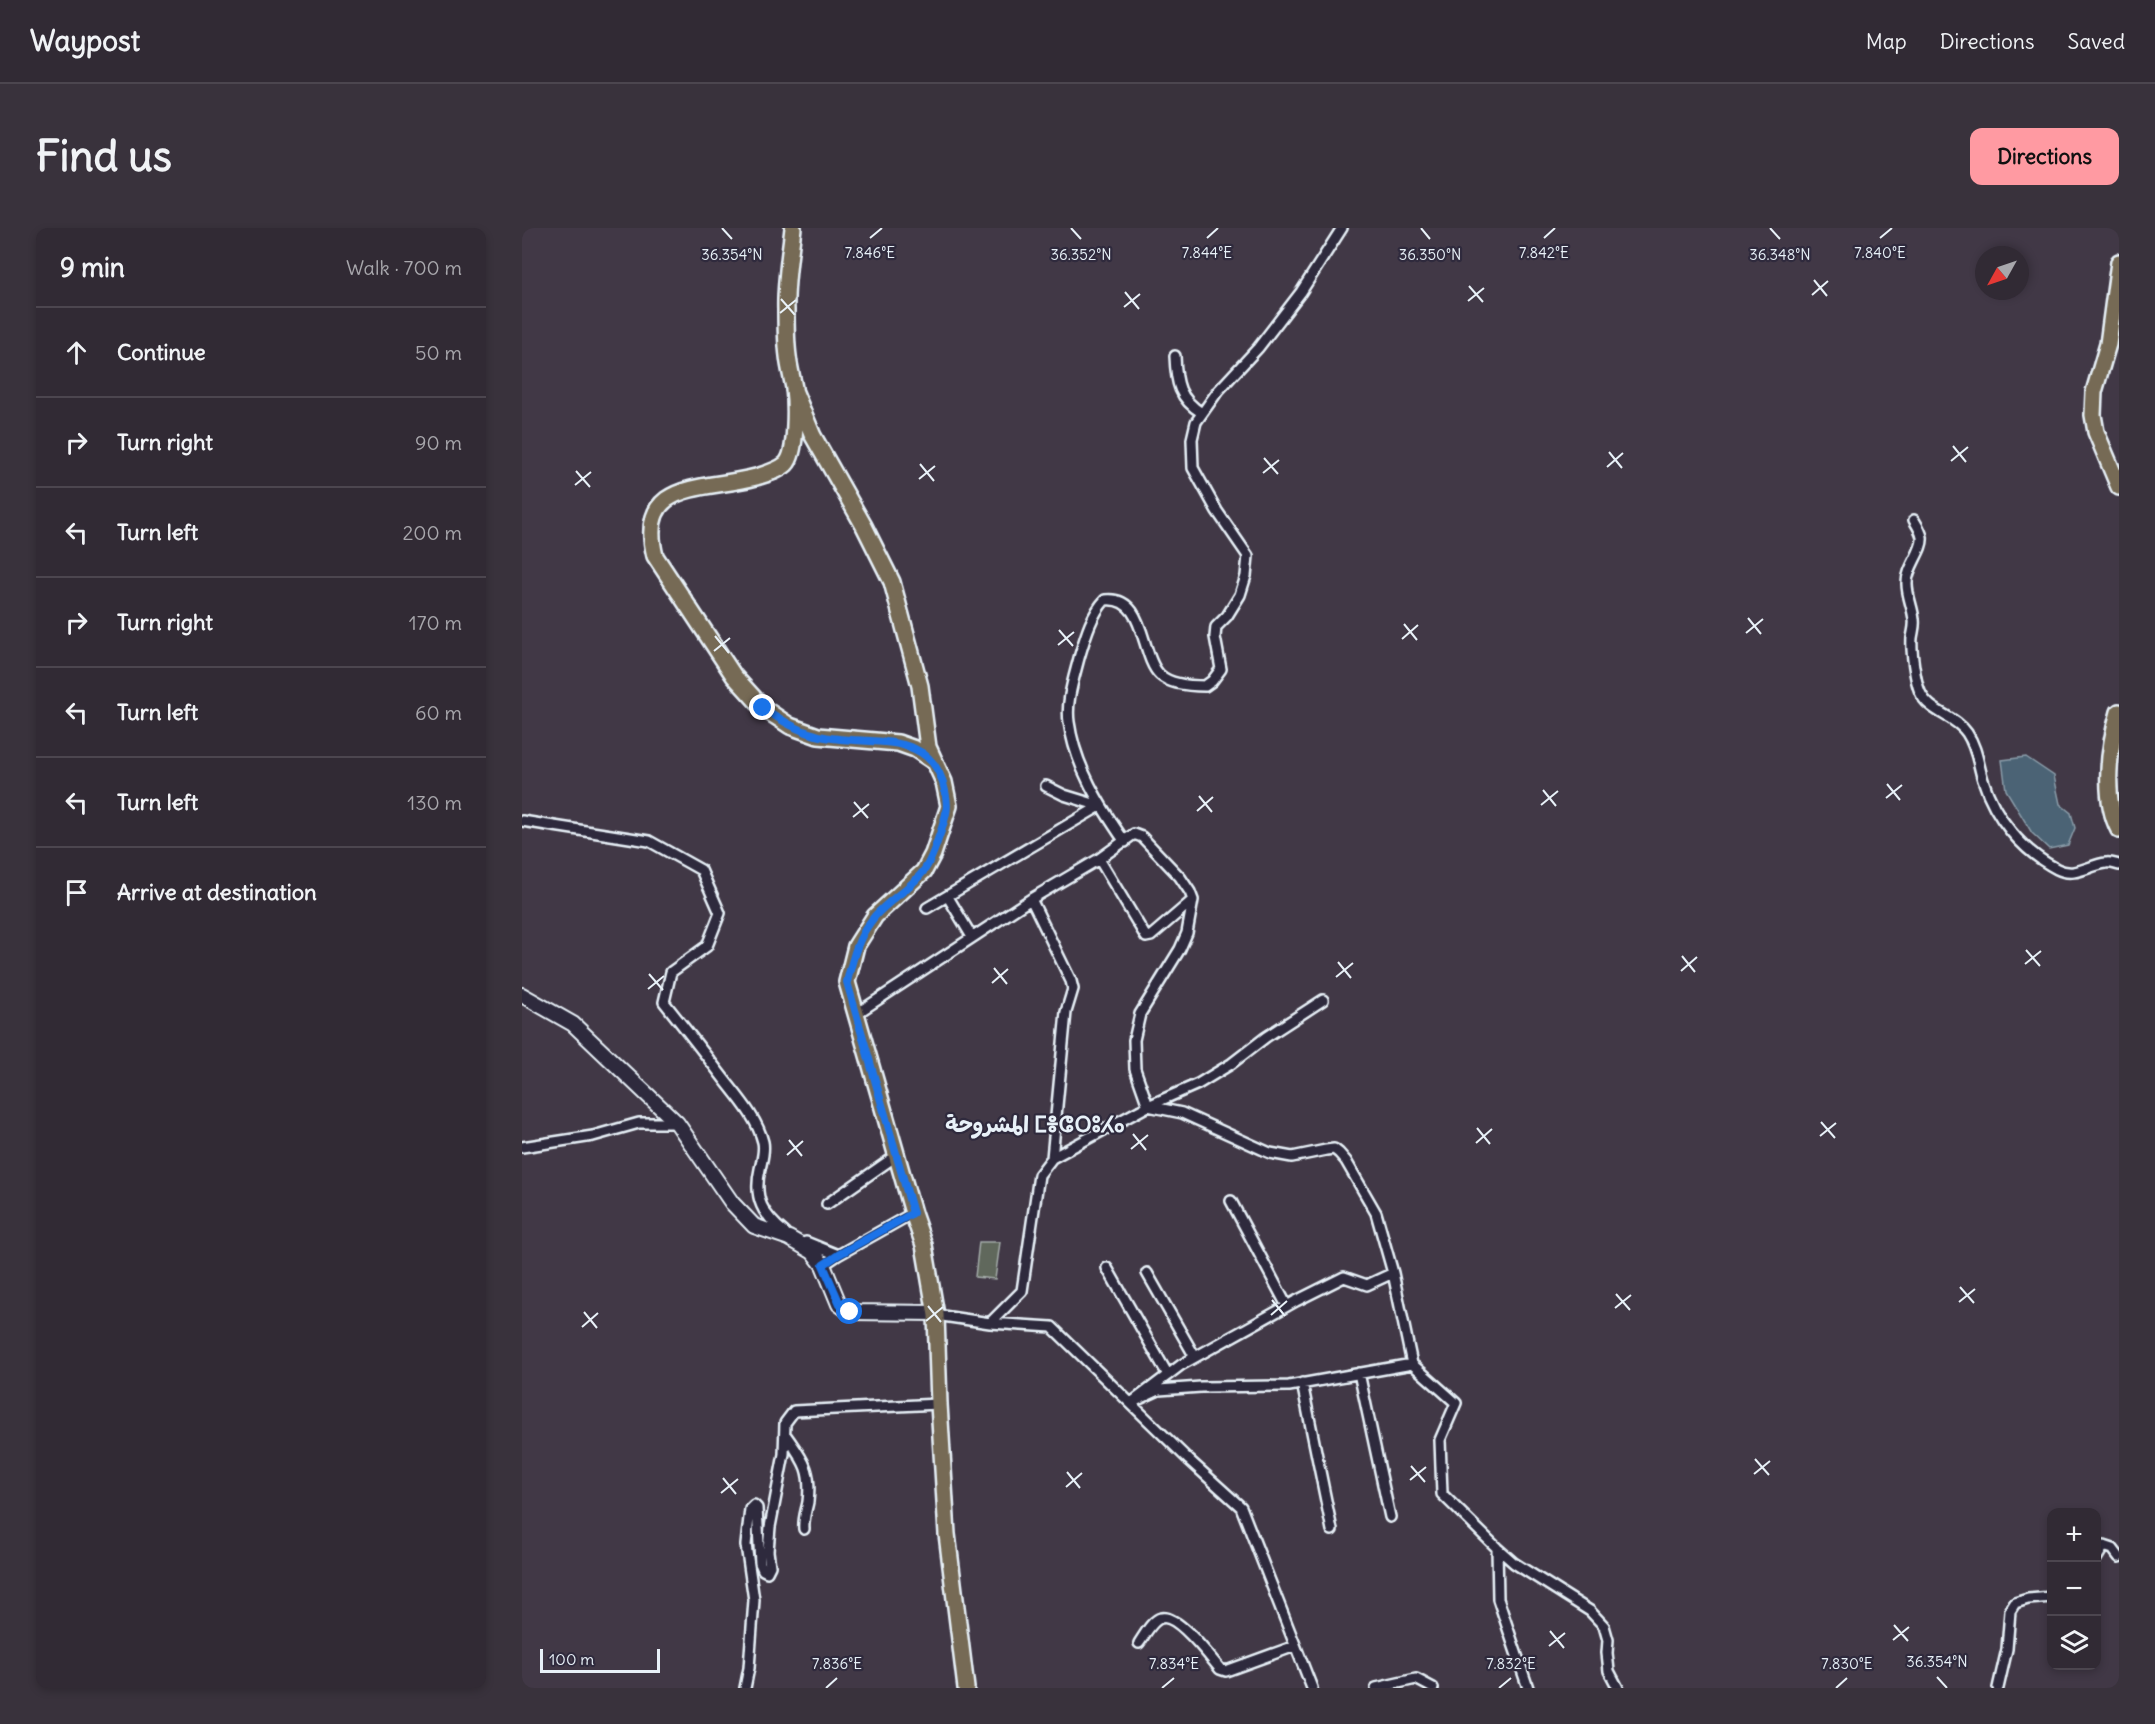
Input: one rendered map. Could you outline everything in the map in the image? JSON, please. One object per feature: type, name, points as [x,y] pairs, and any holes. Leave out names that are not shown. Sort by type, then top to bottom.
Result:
[{"type":"main road","points":[[793,228],[785,308],[788,356],[794,390],[792,451],[786,464],[771,473],[683,491],[668,498],[657,509],[651,522],[650,536],[655,556],[734,676],[763,708],[790,726],[818,736],[898,743],[915,748],[935,763]]},
{"type":"main road","points":[[2119,262],[2108,344],[2094,392],[2093,415],[2096,432],[2119,488]]},
{"type":"main road","points":[[794,390],[813,436],[864,526],[892,582],[920,686],[928,747],[944,782],[949,807],[933,854],[924,871],[875,916],[856,946],[847,982],[924,1245],[936,1314],[947,1534],[966,1688]]},
{"type":"main road","points":[[2119,712],[2109,756],[2111,803],[2119,830]]},
{"type":"main road","points":[[522,995],[573,1024],[677,1123],[732,1203],[753,1226],[797,1243],[813,1252],[823,1265],[840,1304],[850,1312],[936,1314]]},
{"type":"street","points":[[1125,842],[1100,806],[1079,760],[1068,721],[1070,695],[1083,644],[1096,609],[1105,600],[1112,599],[1122,603],[1139,623],[1154,667],[1161,676],[1172,682],[1205,686],[1221,669],[1215,637],[1216,627],[1227,616],[1240,595],[1246,576],[1248,556],[1217,511],[1193,468],[1192,438],[1196,422],[1218,391],[1258,348],[1301,292],[1342,228]]},
{"type":"street","points":[[1175,356],[1183,398],[1202,414]]},
{"type":"street","points":[[1914,520],[1922,537],[1922,543],[1908,574],[1907,584],[1915,620],[1912,649],[1919,691],[1924,700],[1959,723],[1966,731],[1975,745],[1983,780],[1998,816],[2012,834],[2058,870],[2070,873],[2107,862],[2119,865]]},
{"type":"street","points":[[1046,786],[1064,795],[1100,806]]},
{"type":"street","points":[[927,908],[1100,806]]},
{"type":"street","points":[[522,821],[649,841],[700,870],[720,913],[707,946],[671,972],[664,1002],[741,1100],[762,1139],[764,1147],[758,1178],[759,1201],[766,1215],[787,1235],[838,1255]]},
{"type":"street","points":[[856,1014],[1031,899],[1099,859],[1134,834],[1142,837],[1180,877],[1193,900],[1183,941],[1140,1014],[1134,1040],[1135,1069],[1148,1106]]},
{"type":"street","points":[[1099,859],[1146,937],[1151,936],[1193,900]]},
{"type":"street","points":[[948,897],[972,937]]},
{"type":"street","points":[[1031,899],[1073,989],[1066,1012],[1052,1158]]},
{"type":"street","points":[[990,1323],[1022,1291],[1038,1175],[1052,1158],[1148,1106],[1207,1079],[1323,1000]]},
{"type":"street","points":[[1148,1106],[1182,1113],[1270,1153],[1292,1157],[1334,1149],[1346,1161],[1376,1213],[1393,1272],[1412,1364],[1456,1403],[1440,1440],[1442,1494],[1514,1563],[1590,1611],[1604,1626],[1608,1640],[1609,1671],[1618,1688]]},
{"type":"street","points":[[522,1147],[593,1136],[639,1123],[677,1123]]},
{"type":"street","points":[[827,1204],[897,1156]]},
{"type":"street","points":[[1231,1200],[1287,1306]]},
{"type":"street","points":[[823,1265],[913,1213]]},
{"type":"street","points":[[1107,1268],[1168,1375]]},
{"type":"street","points":[[1131,1403],[1195,1358],[1344,1277],[1367,1285],[1393,1272]]},
{"type":"street","points":[[1147,1273],[1195,1358]]},
{"type":"street","points":[[936,1314],[990,1323],[1052,1327],[1241,1508],[1312,1688]]},
{"type":"street","points":[[1131,1403],[1159,1390],[1289,1386],[1412,1364]]},
{"type":"street","points":[[1359,1373],[1389,1516]]},
{"type":"street","points":[[1302,1383],[1332,1530]]},
{"type":"street","points":[[745,1688],[749,1668],[754,1600],[746,1545],[750,1509],[754,1505],[757,1508],[760,1563],[763,1570],[767,1572],[770,1566],[768,1551],[770,1527],[784,1454],[784,1423],[794,1411],[939,1404]]},
{"type":"street","points":[[785,1434],[804,1460],[810,1484],[803,1519],[804,1529]]},
{"type":"street","points":[[2101,1552],[2104,1546],[2113,1549],[2119,1557]]},
{"type":"street","points":[[1497,1548],[1498,1599],[1528,1688]]},
{"type":"street","points":[[1998,1688],[2007,1648],[2010,1611],[2015,1603],[2047,1597]]},
{"type":"street","points":[[1139,1642],[1157,1619],[1163,1617],[1174,1620],[1197,1641],[1220,1669],[1226,1671],[1295,1646]]},
{"type":"street","points":[[1376,1688],[1416,1679],[1433,1688]]},
{"type":"green space","points":[[979,1242],[1000,1242],[995,1279],[975,1277]]},
{"type":"water","points":[[2026,757],[2054,776],[2060,804],[2071,813],[2075,828],[2068,845],[2049,849],[2032,833],[2006,790],[2002,760]]},
{"type":"district","name":"المشروحة ⵎⴻⵛⵔⵓⵃⴰ","points":[[1035,1124]]},
{"type":"route","points":[[763,708],[790,726],[818,736],[898,743],[915,748],[935,763],[944,782],[949,807],[933,854],[924,871],[875,916],[856,946],[847,982],[913,1213],[823,1265],[840,1304],[850,1312]]}]
